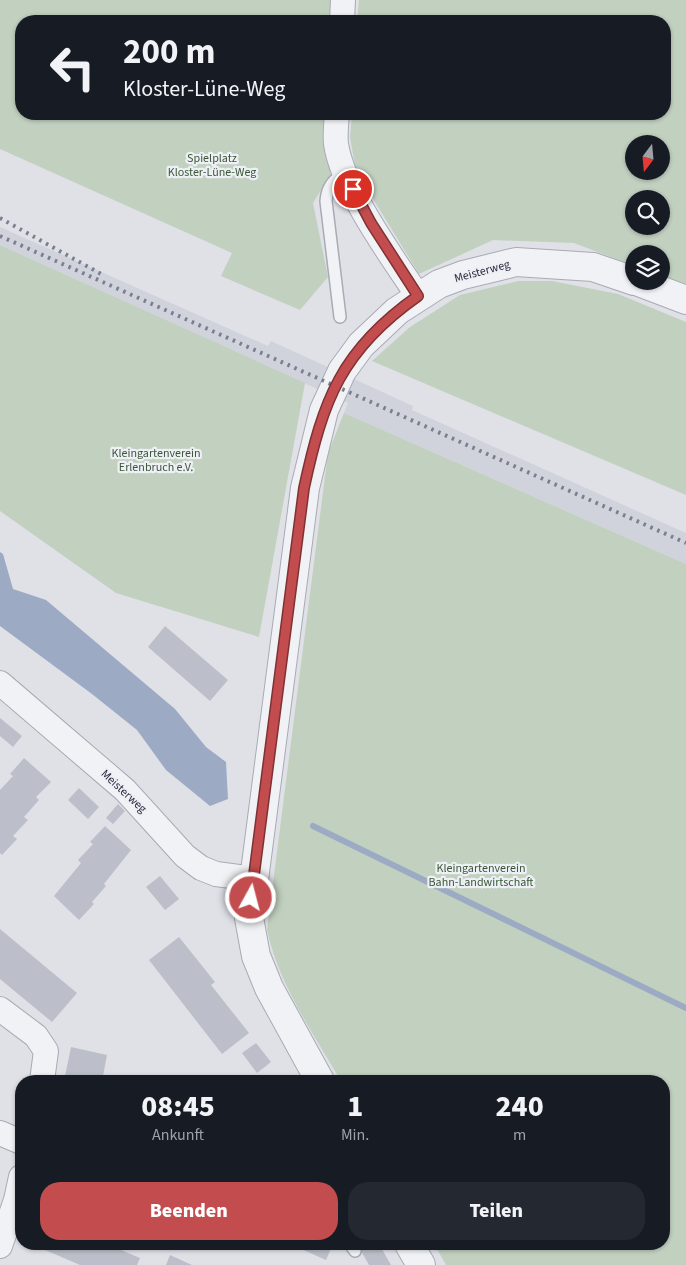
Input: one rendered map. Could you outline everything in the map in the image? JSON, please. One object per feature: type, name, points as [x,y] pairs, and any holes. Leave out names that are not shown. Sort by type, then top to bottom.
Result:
[{"type":"street","points":[[342,15],[343,0]]},
{"type":"street","points":[[336,120],[336,145],[344,172],[371,223],[418,296]]},
{"type":"street","name":"Meisterweg","points":[[317,1075],[269,988],[256,956],[249,918],[304,488],[318,431],[335,385],[350,360],[375,331],[397,310],[418,296],[463,274],[516,262],[593,267],[625,278]]},
{"type":"street","name":"Meisterweg","points":[[659,290],[686,300]]},
{"type":"street","name":"Meisterweg","points":[[0,684],[125,790],[185,856],[201,868],[216,874],[254,880]]},
{"type":"street","points":[[0,1009],[36,1036],[46,1051],[43,1075]]},
{"type":"street","points":[[0,1133],[15,1139]]},
{"type":"street","points":[[0,1246],[15,1203]]},
{"type":"street","points":[[412,1250],[421,1265]]},
{"type":"lane","points":[[340,318],[326,201],[331,183],[344,172]]},
{"type":"shaded area","points":[[0,227],[268,346],[271,341],[413,406],[412,410],[686,533],[686,564],[344,413],[348,403],[0,245]]},
{"type":"green space","name":"Spielplatz Kloster-Lüne-Weg","points":[[0,0],[333,0],[332,15],[15,15],[15,120],[324,120],[323,134],[331,174],[313,203],[328,277],[300,310],[221,276],[232,253],[0,149]]},
{"type":"green space","points":[[359,0],[686,0],[686,286],[670,280],[670,245],[625,245],[625,263],[574,243],[493,240],[419,274],[356,171],[350,137],[351,120],[671,120],[671,15],[358,15]]},
{"type":"green space","name":"Kleingartenverein Erlenbruch e.V.","points":[[0,245],[305,383],[259,637],[116,593],[0,511]]},
{"type":"green space","points":[[518,281],[552,281],[618,294],[686,322],[686,495],[372,361],[410,327],[460,295]]},
{"type":"green space","name":"Kleingartenverein Bahn-Landwirtschaft","points":[[344,413],[686,564],[686,1265],[446,1265],[437,1250],[670,1250],[670,1075],[337,1075],[308,1027],[288,989],[272,950],[267,930],[328,453]]},
{"type":"water","points":[[0,552],[3,554],[13,589],[46,600],[175,709],[206,747],[226,762],[228,799],[210,806],[166,770],[137,730],[0,626]]},
{"type":"building","points":[[165,626],[228,680],[210,701],[148,647]]},
{"type":"building","points":[[0,718],[22,736],[13,747],[0,736]]},
{"type":"building","points":[[24,758],[51,782],[36,797],[39,800],[24,817],[28,820],[13,836],[17,839],[2,855],[0,853],[0,790],[13,776],[10,774]]},
{"type":"building","points":[[79,788],[99,807],[88,819],[68,800]]},
{"type":"building","points":[[118,804],[125,811],[113,824],[106,818]]},
{"type":"building","points":[[105,826],[131,850],[104,884],[106,886],[92,902],[94,904],[79,920],[54,896],[81,863],[78,860],[93,844],[90,842]]},
{"type":"building","points":[[160,876],[179,899],[165,910],[146,887]]},
{"type":"building","points":[[0,929],[77,993],[52,1022],[0,979]]},
{"type":"building","points":[[179,937],[215,982],[211,985],[249,1033],[222,1054],[149,960]]},
{"type":"building","points":[[256,1043],[271,1062],[257,1073],[242,1053]]},
{"type":"building","points":[[71,1047],[107,1055],[103,1075],[65,1075]]},
{"type":"building","points":[[45,1250],[121,1250],[140,1258],[137,1265],[80,1265]]},
{"type":"building","points":[[304,1250],[330,1250],[326,1260]]},
{"type":"building","points":[[360,1250],[382,1250],[391,1265],[369,1265]]},
{"type":"building","points":[[170,1255],[192,1265],[166,1265]]},
{"type":"waterway","points":[[313,826],[686,1008]]},
{"type":"railway","points":[[0,218],[103,275]]},
{"type":"railway","points":[[0,236],[686,543]]},
{"type":"route","points":[[251,898],[276,692],[304,488],[318,431],[324,410],[335,385],[342,371],[361,345],[397,310],[418,296],[371,223],[353,189]]}]
